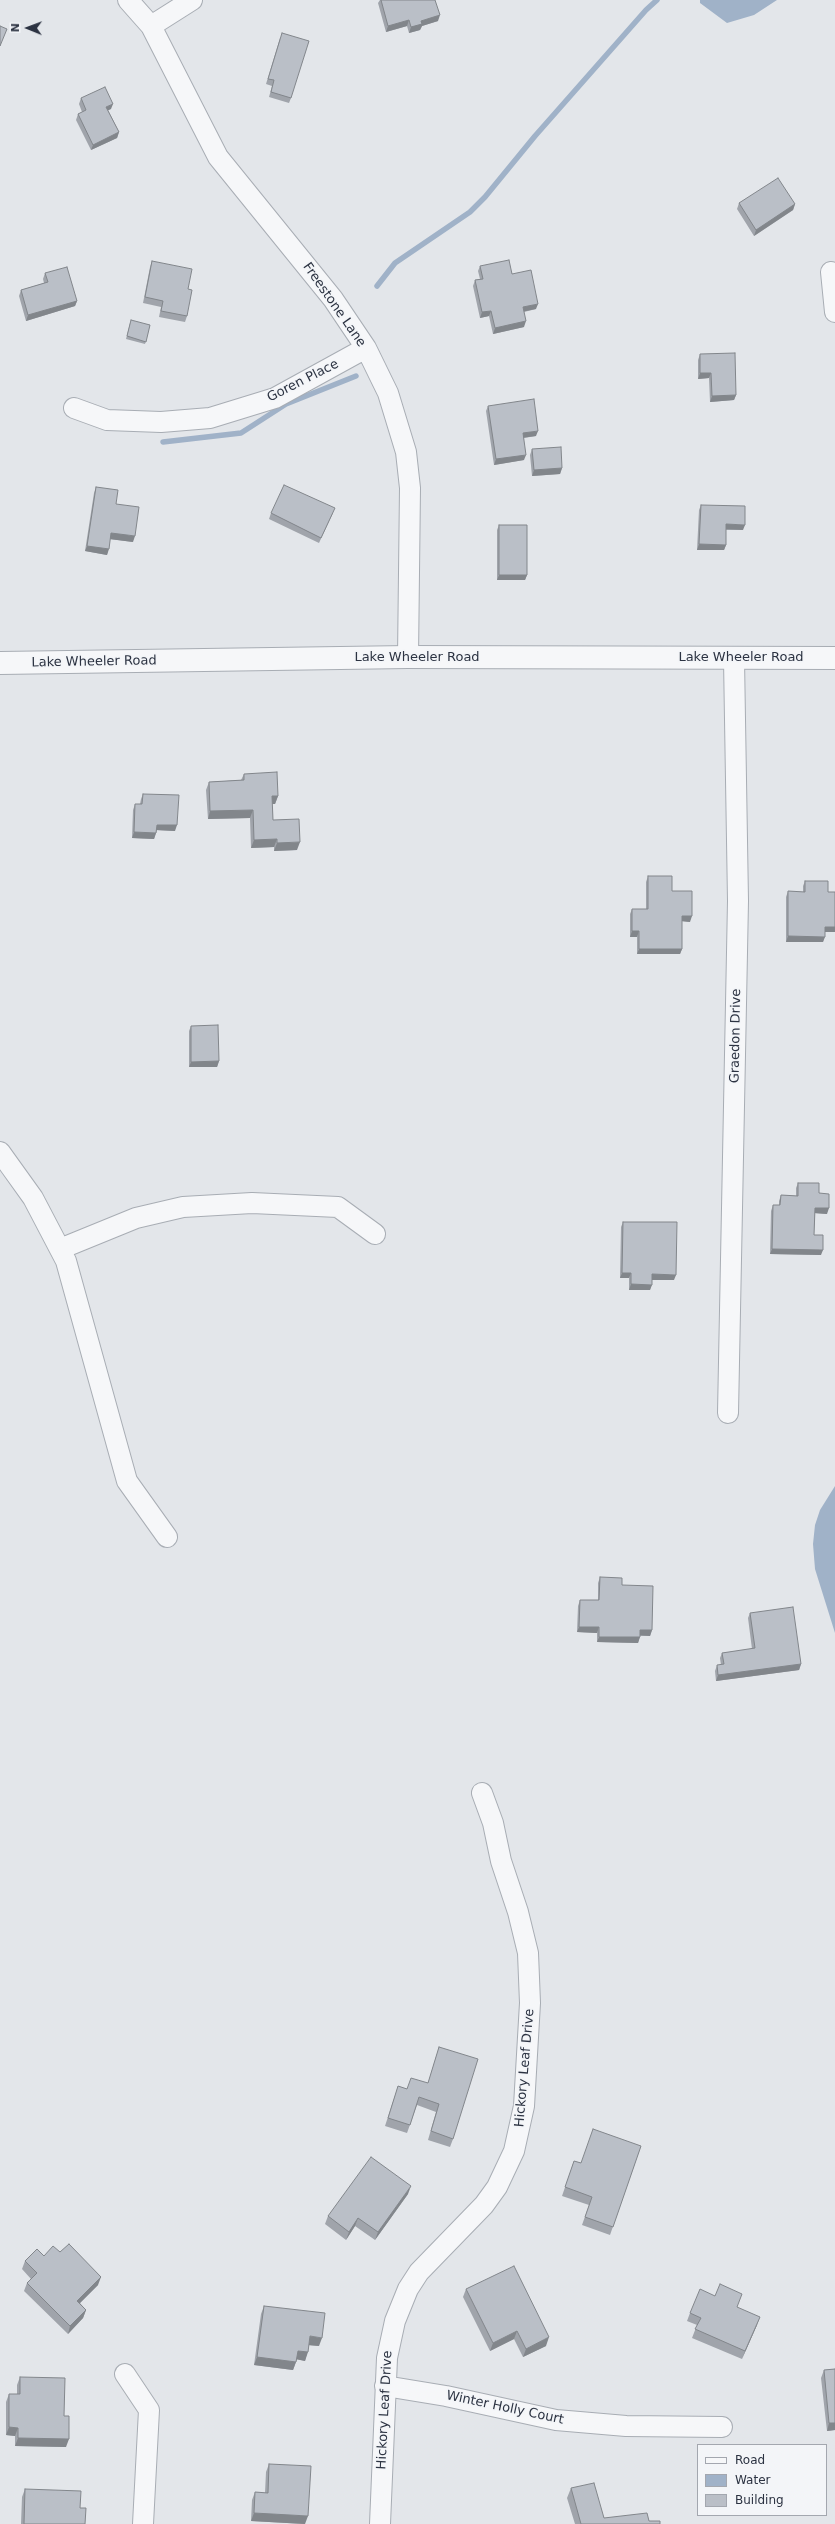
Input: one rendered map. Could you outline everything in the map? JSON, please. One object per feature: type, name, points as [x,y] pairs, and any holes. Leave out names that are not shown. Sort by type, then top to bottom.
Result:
[{"type":"street","name":"Freestone Lane","points":[[128,0],[151,26],[218,157],[333,298],[366,348],[388,393],[406,452],[410,488],[408,657]]},
{"type":"street","points":[[151,26],[192,0]]},
{"type":"street","points":[[831,272],[835,312]]},
{"type":"street","name":"Goren Place","points":[[74,408],[107,420],[161,422],[210,418],[275,398],[366,348]]},
{"type":"street","name":"Lake Wheeler Road","points":[[0,663],[408,657],[734,659],[835,658]]},
{"type":"street","name":"Graedon Drive","points":[[728,1413],[738,901],[734,659]]},
{"type":"street","points":[[0,1152],[33,1198],[66,1261],[127,1481],[167,1537]]},
{"type":"street","points":[[60,1249],[136,1218],[183,1207],[252,1203],[338,1207],[375,1234]]},
{"type":"street","name":"Hickory Leaf Drive","points":[[380,2524],[385,2386],[390,2341],[408,2289],[431,2257],[484,2205],[497,2187],[514,2151],[524,2106],[530,2003],[528,1953],[518,1912],[501,1861],[493,1823],[482,1792]]},
{"type":"street","points":[[124,2374],[149,2410],[143,2524]]},
{"type":"street","name":"Winter Holly Court","points":[[385,2386],[446,2396],[556,2420],[626,2426],[722,2427]]},
{"type":"water","points":[[700,0],[777,0],[754,15],[727,23],[700,3]]},
{"type":"water","points":[[835,1486],[835,1633],[815,1569],[813,1544],[815,1525],[820,1510]]},
{"type":"building","points":[[381,0],[435,0],[440,15],[421,21],[422,24],[411,27],[409,20],[388,26]]},
{"type":"building","points":[[0,26],[7,29],[0,46]]},
{"type":"building","points":[[282,33],[309,41],[291,98],[271,92],[274,80],[268,79]]},
{"type":"building","points":[[105,87],[113,104],[106,107],[119,132],[93,145],[78,114],[86,110],[81,98]]},
{"type":"building","points":[[778,178],[795,204],[756,230],[739,203]]},
{"type":"building","points":[[509,260],[512,274],[531,270],[538,304],[523,307],[526,321],[495,328],[491,311],[482,312],[475,280],[483,279],[480,266]]},
{"type":"building","points":[[152,261],[192,269],[188,289],[192,290],[187,316],[161,311],[163,301],[145,297]]},
{"type":"building","points":[[67,267],[77,301],[28,315],[21,290],[48,282],[45,273]]},
{"type":"building","points":[[131,320],[150,325],[146,342],[127,336]]},
{"type":"building","points":[[735,353],[736,395],[712,396],[711,373],[700,373],[700,354]]},
{"type":"building","points":[[534,399],[538,431],[523,433],[526,455],[496,459],[488,406]]},
{"type":"building","points":[[561,447],[562,468],[534,470],[532,449]]},
{"type":"building","points":[[284,485],[335,508],[321,538],[271,513]]},
{"type":"building","points":[[96,487],[118,490],[116,504],[139,507],[135,536],[111,533],[109,549],[87,546]]},
{"type":"building","points":[[701,505],[745,506],[745,525],[726,524],[726,545],[699,544]]},
{"type":"building","points":[[499,525],[527,525],[527,575],[499,575]]},
{"type":"building","points":[[277,772],[278,796],[272,796],[273,820],[299,819],[300,842],[277,843],[277,839],[254,840],[253,810],[210,811],[209,782],[244,780],[244,774]]},
{"type":"building","points":[[143,794],[179,795],[177,825],[157,825],[156,833],[134,832],[135,804],[142,804]]},
{"type":"building","points":[[648,876],[672,876],[672,891],[692,891],[692,916],[682,916],[682,949],[639,949],[639,931],[632,931],[632,909],[648,909]]},
{"type":"building","points":[[805,881],[828,881],[828,892],[835,892],[835,927],[825,927],[825,937],[788,936],[788,891],[805,892]]},
{"type":"building","points":[[218,1025],[219,1061],[191,1062],[191,1026]]},
{"type":"building","points":[[798,1183],[819,1183],[819,1193],[829,1194],[829,1208],[815,1208],[814,1235],[823,1235],[823,1250],[772,1249],[773,1205],[780,1205],[781,1195],[798,1196]]},
{"type":"building","points":[[623,1222],[677,1222],[676,1275],[652,1274],[652,1285],[631,1284],[631,1273],[622,1273]]},
{"type":"building","points":[[600,1577],[622,1578],[622,1585],[653,1586],[652,1630],[640,1630],[640,1637],[599,1637],[599,1627],[579,1627],[580,1600],[599,1600]]},
{"type":"building","points":[[793,1607],[801,1664],[718,1675],[717,1665],[724,1664],[722,1653],[755,1648],[750,1613]]},
{"type":"building","points":[[439,2047],[478,2059],[453,2139],[431,2131],[439,2104],[419,2097],[410,2125],[388,2118],[398,2086],[407,2089],[411,2078],[428,2083]]},
{"type":"building","points":[[593,2129],[641,2146],[613,2227],[585,2217],[592,2197],[565,2187],[574,2161],[581,2163]]},
{"type":"building","points":[[371,2157],[411,2186],[378,2232],[358,2218],[349,2232],[328,2216]]},
{"type":"building","points":[[69,2244],[101,2277],[77,2301],[86,2310],[70,2326],[27,2283],[37,2273],[25,2261],[37,2249],[44,2256],[53,2246],[60,2252]]},
{"type":"building","points":[[514,2266],[549,2337],[526,2349],[517,2331],[493,2343],[466,2289]]},
{"type":"building","points":[[720,2284],[742,2294],[737,2307],[760,2317],[745,2351],[695,2329],[701,2318],[690,2313],[700,2289],[715,2296]]},
{"type":"building","points":[[264,2306],[325,2313],[322,2338],[310,2336],[308,2352],[298,2351],[296,2362],[257,2357]]},
{"type":"building","points":[[835,2369],[835,2423],[829,2423],[824,2370]]},
{"type":"building","points":[[20,2377],[65,2378],[64,2416],[69,2416],[69,2439],[18,2438],[18,2428],[9,2427],[9,2394],[20,2394]]},
{"type":"building","points":[[269,2464],[311,2466],[308,2516],[254,2513],[255,2492],[268,2493]]},
{"type":"building","points":[[594,2483],[604,2518],[647,2513],[649,2521],[660,2521],[660,2524],[581,2524],[571,2488]]},
{"type":"building","points":[[25,2489],[81,2491],[80,2508],[86,2508],[85,2524],[24,2524]]},
{"type":"waterway","points":[[377,286],[395,263],[470,212],[485,197],[535,136],[646,10],[657,0]]},
{"type":"waterway","points":[[163,442],[241,433],[286,404],[356,376]]}]
